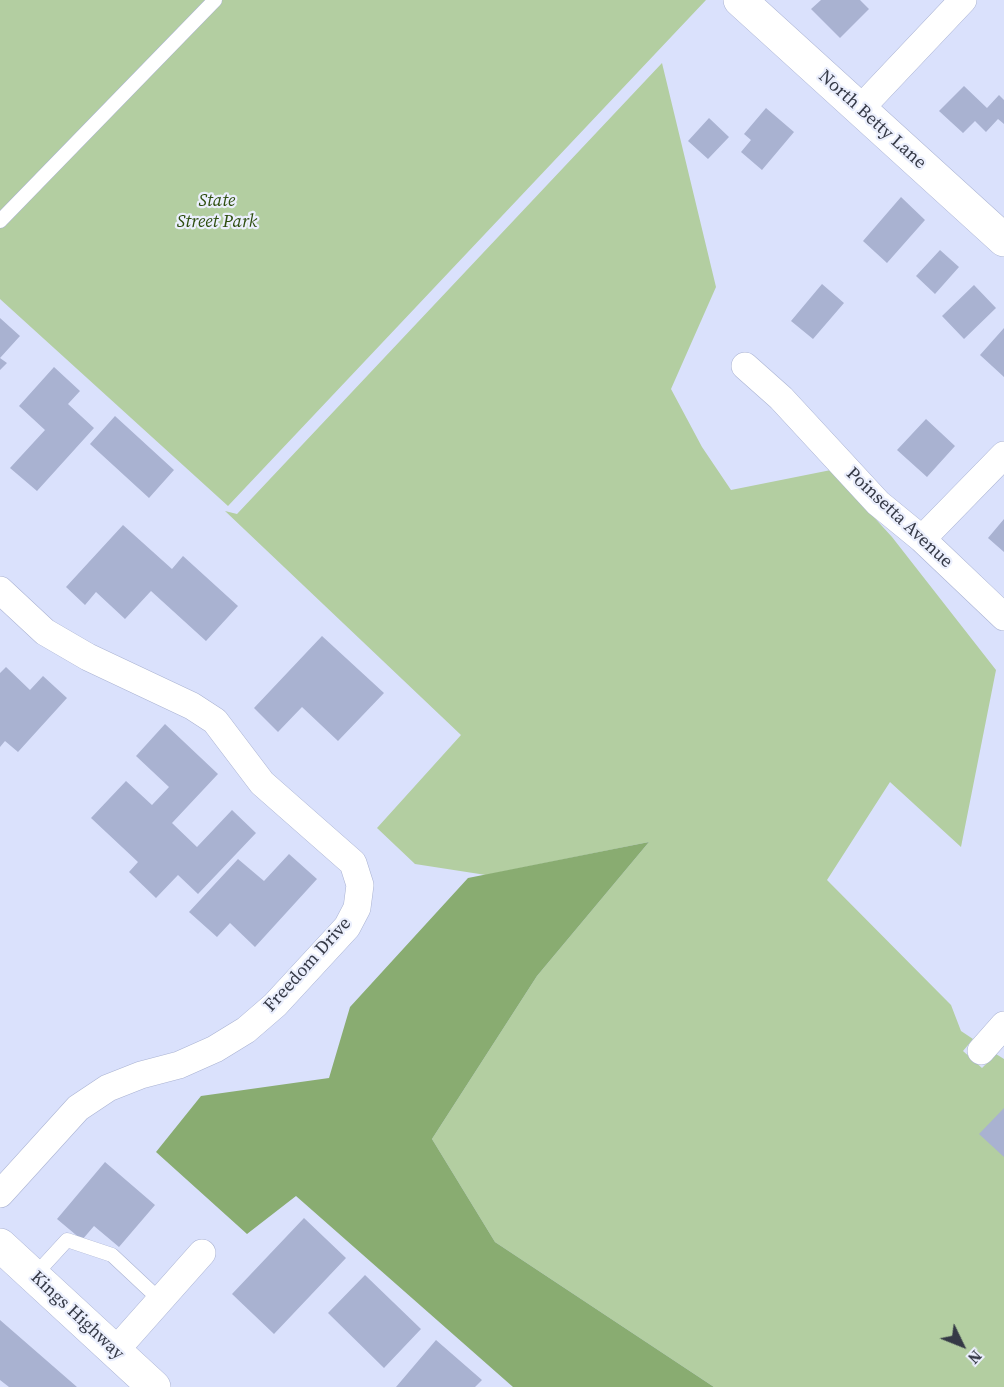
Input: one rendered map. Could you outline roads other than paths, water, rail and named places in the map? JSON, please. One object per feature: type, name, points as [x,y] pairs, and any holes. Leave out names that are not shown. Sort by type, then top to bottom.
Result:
[{"type":"street","name":"North Betty Lane","points":[[741,0],[1004,240]]},
{"type":"street","points":[[860,109],[963,0]]},
{"type":"street","name":"Poinsetta Avenue","points":[[745,366],[782,398],[878,503],[922,539],[1004,617]]},
{"type":"street","points":[[922,539],[1004,455]]},
{"type":"street","name":"Freedom Drive","points":[[0,591],[45,632],[79,652],[192,706],[215,721],[262,783],[353,863],[360,885],[357,908],[346,927],[275,1005],[246,1030],[215,1049],[179,1065],[141,1075],[108,1088],[78,1107],[0,1194]]},
{"type":"street","points":[[981,1051],[1004,1025]]},
{"type":"street","name":"Kings Highway","points":[[0,1245],[154,1387]]},
{"type":"street","points":[[114,1351],[202,1253]]},
{"type":"lane","points":[[0,221],[215,0]]},
{"type":"lane","points":[[34,1276],[67,1240],[112,1255],[159,1300]]},
{"type":"park label","name":"State Street Park","points":[[217,211]]}]
